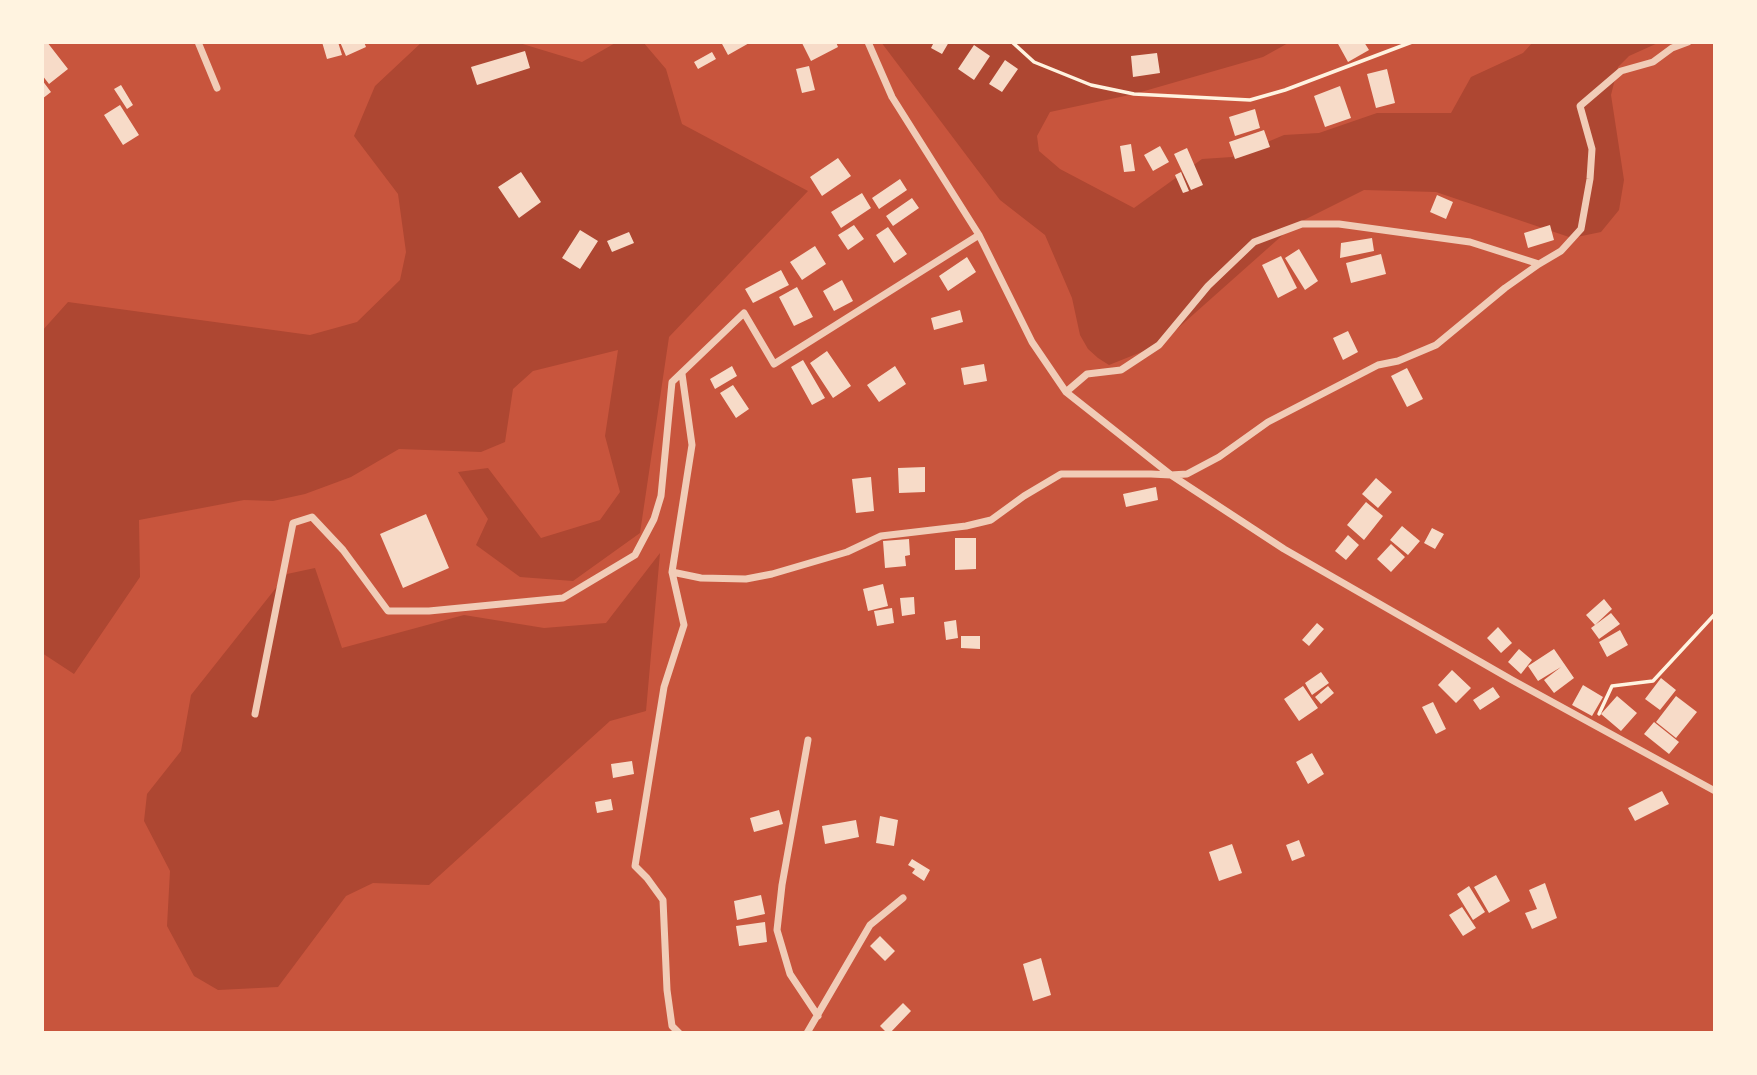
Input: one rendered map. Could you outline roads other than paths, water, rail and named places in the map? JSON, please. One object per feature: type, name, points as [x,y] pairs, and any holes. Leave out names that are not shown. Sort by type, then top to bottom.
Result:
[{"type":"street","points":[[198,42],[217,88]]},
{"type":"street","points":[[868,42],[892,97],[979,235],[1032,342],[1066,391],[1171,475],[1284,549],[1594,726],[1715,791]]},
{"type":"street","points":[[672,572],[701,578],[746,579],[847,552],[881,536],[992,520],[1060,474],[1187,474],[1219,457],[1268,422],[1378,365],[1437,345],[1505,288],[1561,251],[1581,229],[1590,179],[1592,149],[1580,106],[1621,71],[1654,62],[1672,48],[1688,42]]},
{"type":"street","points":[[1066,391],[1087,374],[1121,370],[1159,345],[1208,286],[1254,242],[1301,224],[1339,224],[1470,242],[1539,264]]},
{"type":"street","points":[[255,714],[293,523],[312,517],[343,550],[388,611],[429,611],[563,598],[635,555],[654,519],[661,496],[672,382],[744,313],[774,364],[979,235]]},
{"type":"street","points":[[679,1033],[672,1026],[667,990],[663,900],[635,866],[664,687],[684,625],[672,572],[692,445],[682,374]]},
{"type":"street","points":[[808,740],[782,886],[777,930],[790,974],[818,1016]]},
{"type":"street","points":[[807,1033],[870,925],[903,898]]}]
